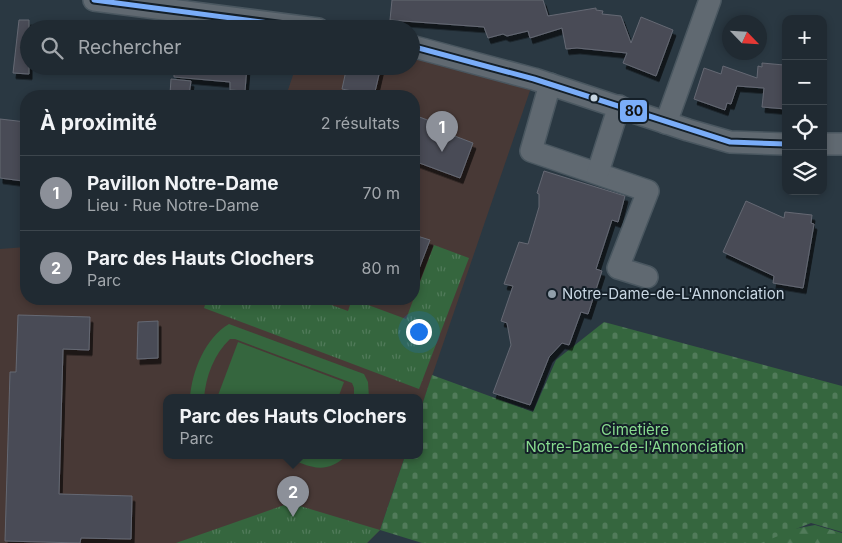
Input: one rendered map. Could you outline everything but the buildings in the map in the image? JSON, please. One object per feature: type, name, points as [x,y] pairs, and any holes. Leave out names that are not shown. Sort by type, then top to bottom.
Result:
[{"type":"street","points":[[94,0],[248,20]]},
{"type":"street","points":[[666,123],[710,0]]},
{"type":"street","points":[[420,48],[473,60],[730,142],[782,144]]},
{"type":"street","points":[[550,84],[531,151],[598,172],[648,191],[618,268],[647,277]]},
{"type":"street","points":[[598,172],[619,106]]},
{"type":"street","points":[[827,144],[842,144]]},
{"type":"shaded area","points":[[420,48],[534,79],[423,402],[423,394],[163,394],[163,459],[404,459],[380,530],[367,543],[0,543],[0,249],[20,247],[20,305],[420,305],[420,90],[288,90],[293,75],[420,75]]},
{"type":"green space","points":[[434,245],[469,258],[419,389],[204,308],[205,305],[332,305],[348,311],[350,305],[368,305],[406,319],[411,305],[420,305],[420,282]]},
{"type":"green space","name":"Cimetière Notre-Dame-de-l'Annonciation","points":[[604,322],[842,386],[842,532],[811,523],[761,543],[422,543],[380,530],[404,459],[423,459],[423,402],[432,375],[533,412],[556,360]]},
{"type":"green space","points":[[229,324],[364,374],[368,382],[369,394],[354,394],[352,383],[235,339],[230,339],[215,358],[205,394],[190,394],[201,356],[221,330]]},
{"type":"green space","points":[[238,342],[344,382],[340,394],[218,394]]},
{"type":"green space","points":[[291,459],[342,459],[322,468]]},
{"type":"green space","points":[[290,503],[380,530],[367,543],[176,543]]},
{"type":"green space","points":[[815,525],[842,533],[842,543],[720,543]]},
{"type":"transit line","name":"80","points":[[94,0],[247,20]]},
{"type":"transit line","name":"80","points":[[420,48],[534,79],[730,142],[782,144]]},
{"type":"place","name":"Pavillon Notre-Dame","points":[[442,152]]},
{"type":"place","name":"Notre-Dame-de-L'Annonciation","points":[[552,294]]},
{"type":"place","name":"Parc des Hauts Clochers","points":[[293,517]]}]
